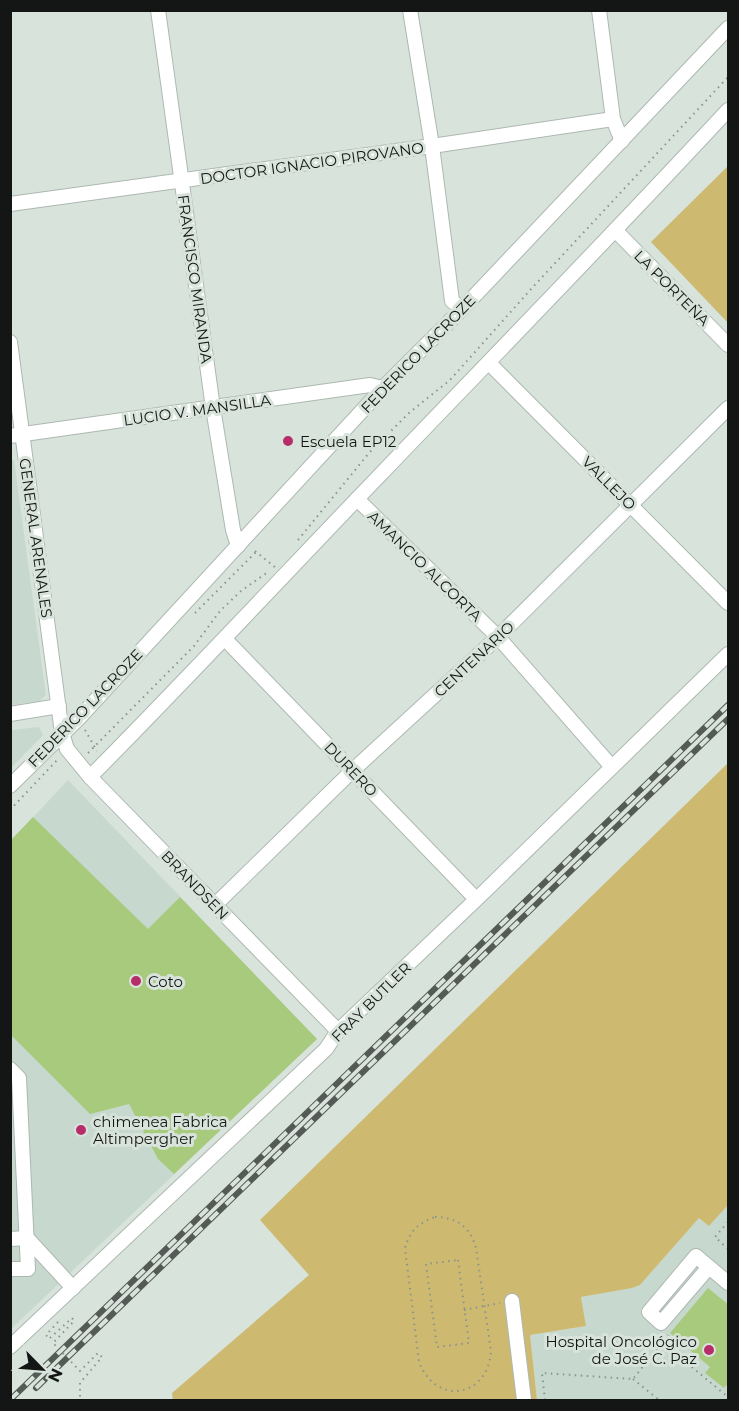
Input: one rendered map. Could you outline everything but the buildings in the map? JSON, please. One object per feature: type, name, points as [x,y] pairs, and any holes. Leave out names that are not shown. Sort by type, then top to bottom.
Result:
[{"type":"street","name":"FRANCISCO MIRANDA","points":[[158,10],[213,408],[233,531],[242,542]]},
{"type":"street","points":[[410,10],[432,146],[452,301],[462,309]]},
{"type":"street","points":[[599,10],[613,119],[622,141]]},
{"type":"street","name":"FEDERICO LACROZE","points":[[10,786],[79,718],[383,388],[462,309],[729,28]]},
{"type":"street","points":[[90,777],[225,639],[280,571],[357,499],[616,231],[729,110]]},
{"type":"street","name":"DOCTOR IGNACIO PIROVANO","points":[[10,204],[613,119]]},
{"type":"street","name":"LA PORTEÑA","points":[[616,231],[729,345]]},
{"type":"street","name":"GENERAL ARENALES","points":[[10,342],[17,435],[62,733]]},
{"type":"street","name":"VALLEJO","points":[[489,363],[729,603]]},
{"type":"street","name":"LUCIO V. MANSILLA","points":[[17,435],[370,385],[383,388]]},
{"type":"street","name":"CENTENARIO","points":[[215,905],[352,771],[498,637],[729,408]]},
{"type":"street","name":"AMANCIO ALCORTA","points":[[357,499],[498,637],[612,767]]},
{"type":"street","name":"DURERO","points":[[225,639],[476,899]]},
{"type":"street","name":"FRAY BUTLER","points":[[10,1347],[326,1048],[338,1031],[729,654]]},
{"type":"street","points":[[10,714],[59,706]]},
{"type":"street","name":"BRANDSEN","points":[[62,733],[67,749],[90,777],[338,1031]]},
{"type":"street","points":[[10,1269],[28,1269],[25,1209],[17,1178],[13,1075]]},
{"type":"street","points":[[10,1209],[25,1209]]},
{"type":"street","points":[[27,1238],[73,1288]]},
{"type":"street","points":[[10,1239],[27,1238]]},
{"type":"street","points":[[709,1267],[661,1323],[649,1312],[696,1256],[729,1283]]},
{"type":"street","points":[[512,1301],[524,1401]]},
{"type":"path","points":[[296,543],[369,453],[409,413],[450,380],[515,306],[729,77]]},
{"type":"path","points":[[79,764],[194,646],[228,603],[280,571],[242,542]]},
{"type":"path","points":[[79,718],[103,764]]},
{"type":"path","points":[[435,1217],[446,1217],[457,1220],[466,1227],[476,1248],[484,1306],[491,1351],[490,1363],[485,1375],[477,1384],[466,1390],[441,1389],[431,1382],[419,1362],[405,1259],[408,1237],[415,1227],[435,1217]]},
{"type":"path","points":[[729,1222],[715,1237],[729,1249]]},
{"type":"path","points":[[458,1260],[464,1310],[469,1343],[437,1347],[426,1264],[458,1260]]},
{"type":"path","points":[[464,1310],[512,1301]]},
{"type":"path","points":[[60,1319],[46,1335],[49,1339],[72,1318],[74,1321],[53,1343],[80,1371],[98,1353],[102,1357],[80,1383],[80,1401]]},
{"type":"path","points":[[633,1379],[663,1343],[729,1397]]},
{"type":"path","points":[[545,1401],[542,1373],[633,1379],[659,1401]]},
{"type":"path","points":[[650,1401],[655,1397]]},
{"type":"shaded area","points":[[728,166],[728,323],[651,242]]},
{"type":"shaded area","points":[[10,459],[14,460],[46,695],[40,701],[11,705]]},
{"type":"shaded area","points":[[39,727],[43,735],[11,768],[11,730]]},
{"type":"shaded area","points":[[728,763],[728,1205],[709,1226],[699,1218],[640,1285],[581,1297],[586,1326],[530,1335],[537,1400],[173,1400],[172,1393],[309,1275],[260,1220]]},
{"type":"shaded area","name":"Coto","points":[[68,780],[317,1039],[11,1329],[11,841]]},
{"type":"shaded area","points":[[728,1205],[728,1400],[537,1400],[530,1335],[586,1326],[581,1297],[640,1285],[700,1217],[709,1226]]},
{"type":"railway","points":[[10,1400],[728,705]]},
{"type":"railway","points":[[36,1388],[728,719]]},
{"type":"place","name":"Escuela EP12","points":[[288,441]]},
{"type":"place","name":"Coto","points":[[136,981]]},
{"type":"place","name":"chimenea Fabrica Altimpergher","points":[[81,1130]]},
{"type":"place","name":"Hospital Oncológico de José C. Paz","points":[[709,1350]]}]
